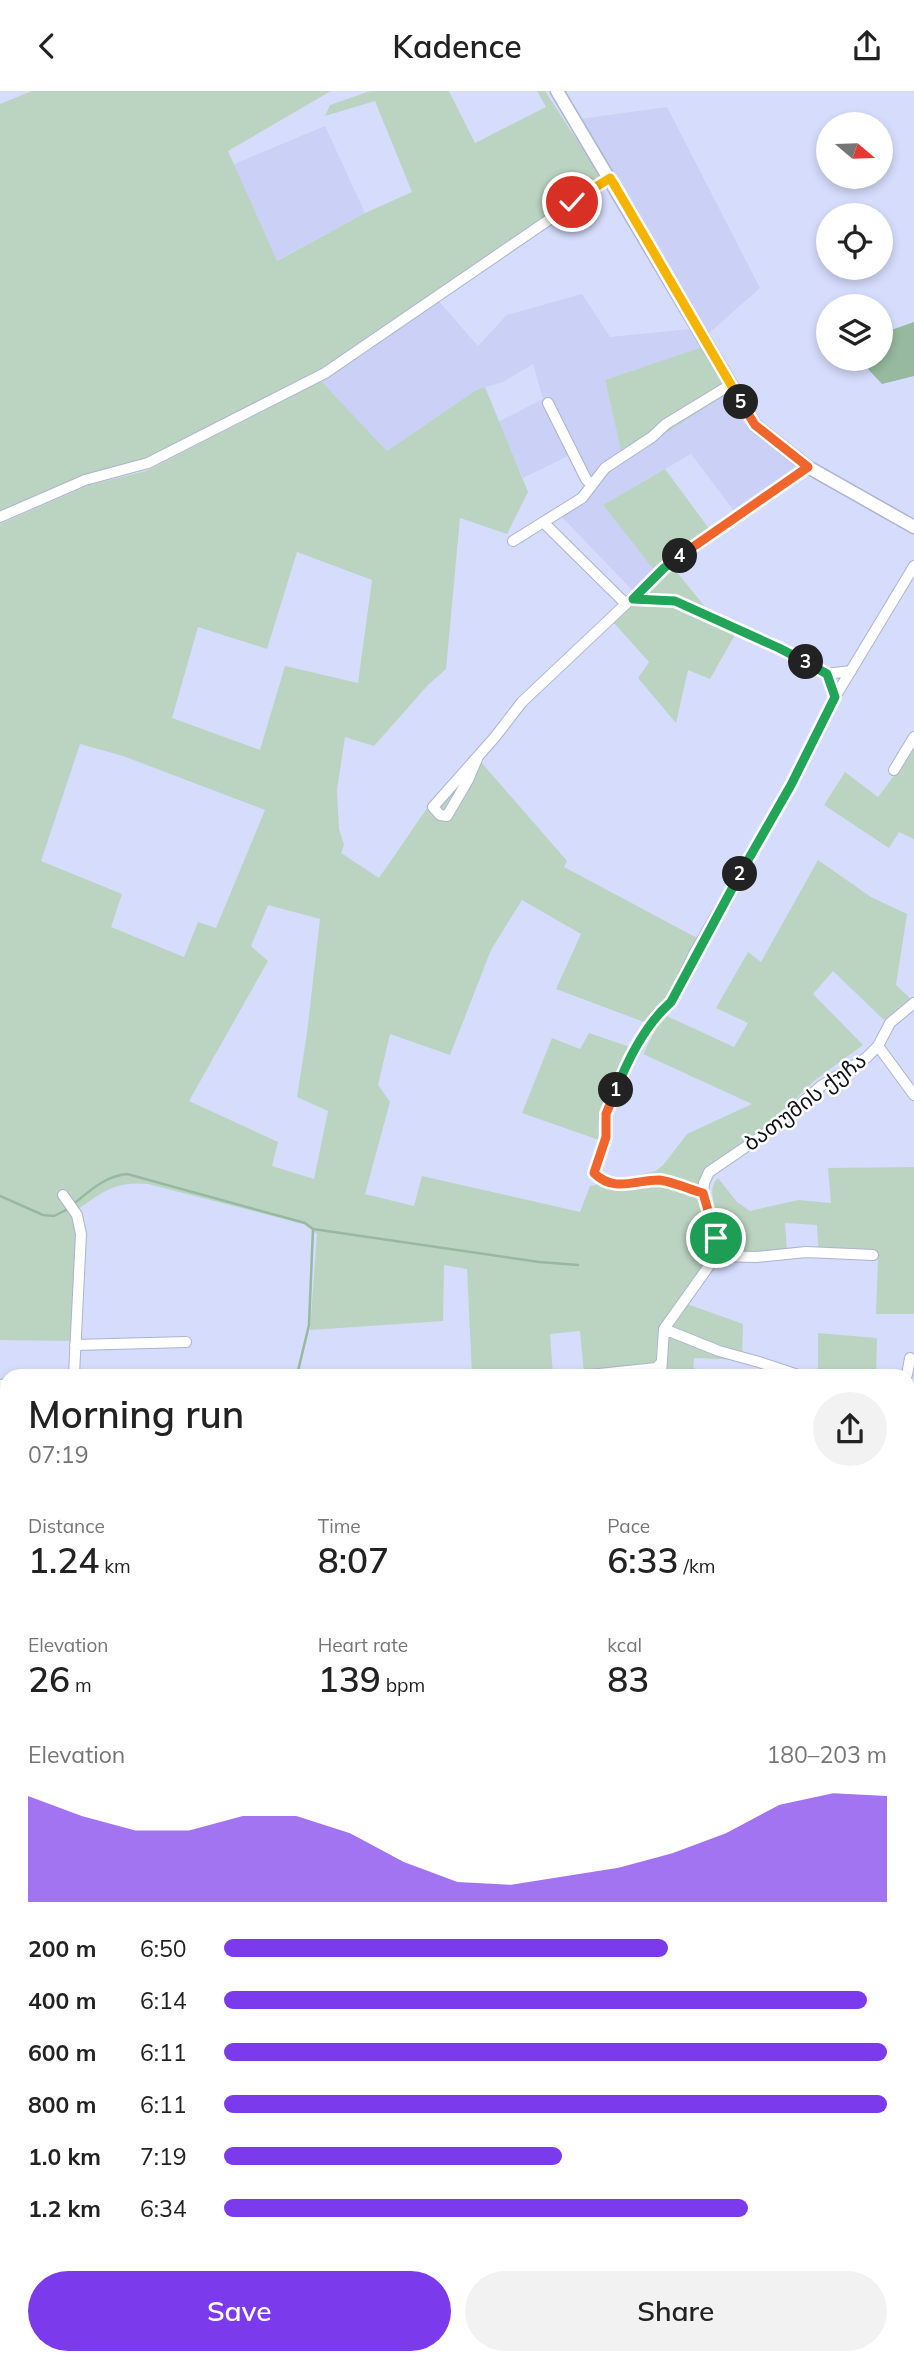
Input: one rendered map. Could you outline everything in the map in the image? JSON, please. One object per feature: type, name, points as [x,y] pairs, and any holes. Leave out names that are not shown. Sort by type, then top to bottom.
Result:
[{"type":"street","points":[[557,91],[755,425],[808,467],[914,527]]},
{"type":"street","points":[[0,517],[85,480],[148,463],[325,373],[610,178]]},
{"type":"street","points":[[513,541],[582,498],[605,468],[652,437],[666,424],[730,384]]},
{"type":"street","points":[[548,403],[586,479],[592,485]]},
{"type":"street","points":[[477,759],[447,816],[440,815],[433,807],[477,759],[522,702],[664,568],[808,467]]},
{"type":"street","points":[[542,522],[630,601],[675,601],[779,648],[827,674],[851,671]]},
{"type":"street","points":[[662,1369],[664,1329],[716,1256],[716,1238],[703,1193],[662,1180],[615,1185],[601,1180],[594,1173],[606,1137],[606,1114],[621,1076],[655,1016],[671,1002],[695,954],[791,785],[835,697],[914,566]]},
{"type":"street","points":[[827,674],[835,697]]},
{"type":"street","points":[[894,770],[914,737]]},
{"type":"street","name":"ბათუმის ქუჩა","points":[[703,1193],[709,1172],[775,1126],[821,1086],[866,1058],[878,1046],[890,1023],[914,1003]]},
{"type":"street","points":[[878,1046],[914,1095]]},
{"type":"street","points":[[63,1195],[77,1215],[81,1234],[74,1369]]},
{"type":"street","points":[[716,1256],[756,1257],[806,1252],[873,1255]]},
{"type":"street","points":[[664,1329],[774,1369]]},
{"type":"street","points":[[75,1345],[186,1342]]},
{"type":"street","points":[[908,1369],[910,1358]]},
{"type":"street","points":[[647,1369],[656,1368],[662,1363]]},
{"type":"shaded area","points":[[32,91],[331,91],[228,151],[277,261],[365,213],[412,192],[375,101],[325,116],[330,105],[370,91],[449,91],[475,143],[546,107],[537,91],[545,91],[600,178],[325,369],[145,459],[87,474],[0,511],[0,104]]},
{"type":"shaded area","points":[[667,107],[760,288],[708,334],[689,307],[580,119]]},
{"type":"shaded area","points":[[325,126],[365,213],[276,261],[232,165]]},
{"type":"shaded area","points":[[582,294],[610,337],[691,329],[702,347],[605,380],[623,458],[728,394],[744,423],[798,466],[735,512],[691,454],[603,505],[654,570],[633,591],[560,515],[588,497],[568,456],[523,478],[498,422],[543,399],[533,364],[503,382],[476,390],[387,451],[321,381],[436,298],[478,346],[507,315]]},
{"type":"shaded area","points":[[914,322],[914,376],[882,384],[870,371],[893,371],[893,329]]},
{"type":"shaded area","points":[[702,347],[728,394],[623,459],[605,380]]},
{"type":"shaded area","points":[[321,381],[387,451],[476,390],[485,387],[528,492],[507,534],[460,518],[446,669],[428,685],[374,746],[345,737],[337,790],[339,829],[344,845],[341,853],[379,878],[434,798],[474,754],[567,861],[564,867],[699,939],[669,999],[644,1022],[556,989],[581,934],[522,900],[491,950],[450,1055],[390,1034],[378,1085],[390,1102],[365,1194],[414,1206],[422,1176],[580,1212],[590,1186],[656,1171],[687,1134],[752,1104],[643,1054],[658,1024],[667,1016],[734,1047],[748,1023],[716,1008],[748,952],[761,962],[818,860],[871,897],[907,914],[896,985],[912,1000],[884,1020],[833,971],[813,994],[863,1045],[815,1080],[770,1124],[722,1161],[701,1183],[712,1233],[713,1255],[663,1326],[657,1340],[656,1365],[624,1369],[584,1369],[580,1331],[550,1334],[553,1369],[472,1369],[467,1269],[444,1265],[443,1321],[310,1330],[317,1234],[304,1224],[135,1183],[106,1191],[70,1214],[74,1223],[76,1254],[71,1341],[0,1340],[0,524],[89,485],[146,471]],"holes":[[[297,552],[372,580],[358,683],[285,666],[260,750],[172,718],[198,627],[267,649]],[[80,744],[123,756],[265,810],[216,928],[198,922],[184,957],[111,927],[122,894],[41,861]],[[268,905],[320,919],[297,1097],[328,1111],[314,1179],[272,1166],[278,1142],[189,1101],[268,961],[251,946]]]},
{"type":"shaded area","points":[[665,469],[716,538],[676,571],[710,613],[740,626],[710,679],[688,670],[676,723],[638,678],[649,662],[614,623],[634,604],[633,591],[654,570],[603,505]]},
{"type":"shaded area","points":[[914,749],[914,839],[899,832],[889,848],[824,805],[845,772],[878,797]]},
{"type":"shaded area","points":[[589,1033],[630,1047],[603,1104],[598,1128],[599,1140],[522,1113],[552,1038],[580,1049]]},
{"type":"shaded area","points":[[914,1167],[914,1314],[876,1314],[878,1260],[819,1257],[817,1225],[785,1223],[787,1252],[731,1252],[721,1249],[720,1226],[712,1195],[714,1183],[718,1178],[737,1202],[750,1211],[798,1200],[831,1203],[828,1168]]},
{"type":"shaded area","points":[[687,1304],[743,1324],[742,1360],[694,1358],[693,1369],[663,1369],[669,1330]]},
{"type":"shaded area","points":[[818,1333],[877,1338],[876,1369],[818,1369]]},
{"type":"waterway","points":[[76,1202],[106,1180],[127,1174],[305,1223],[313,1229]]},
{"type":"waterway","points":[[0,1196],[43,1215],[54,1216],[68,1209]]},
{"type":"waterway","points":[[298,1369],[309,1325],[313,1229],[539,1262],[578,1265]]},
{"type":"route","points":[[572,202],[610,178],[755,425],[808,467],[664,568],[633,599],[675,601],[779,648],[827,674],[835,697],[791,785],[695,954],[671,1002],[655,1016],[621,1076],[606,1114],[606,1137],[594,1173],[601,1180],[615,1185],[662,1180],[703,1193],[716,1238]]}]
